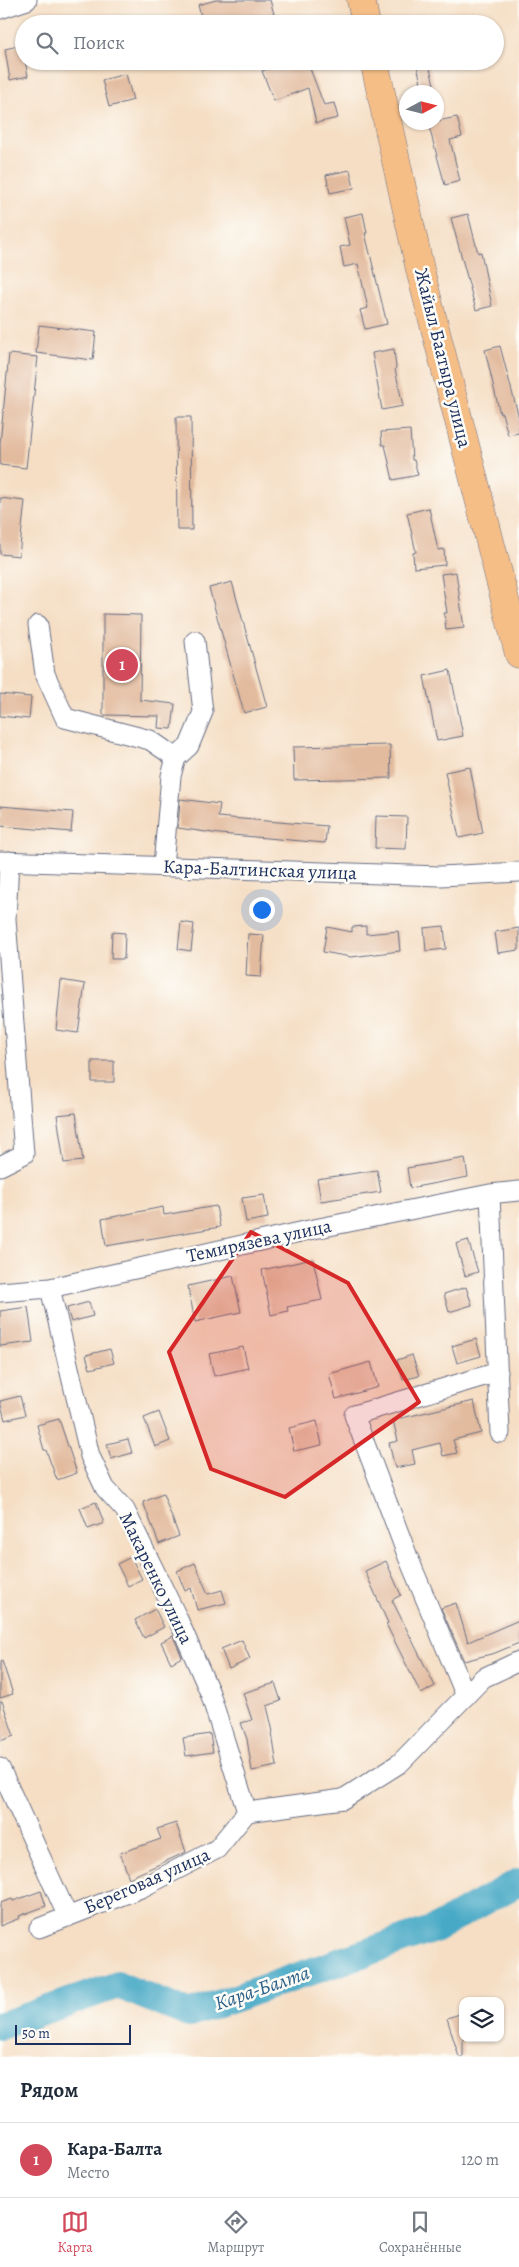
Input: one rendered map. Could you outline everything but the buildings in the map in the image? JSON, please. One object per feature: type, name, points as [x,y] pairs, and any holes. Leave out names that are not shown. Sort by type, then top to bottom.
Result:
[{"type":"highway","points":[[361,0],[364,15]]},
{"type":"highway","name":"Жайыл Баатыра улица","points":[[376,70],[422,274],[519,654]]},
{"type":"street","points":[[0,8],[27,0]]},
{"type":"street","points":[[38,625],[45,674],[65,718],[150,740],[176,758]]},
{"type":"street","points":[[163,866],[170,776],[176,758],[189,746],[203,712],[195,641]]},
{"type":"street","points":[[0,1166],[24,1154],[6,919],[4,861]]},
{"type":"street","name":"Кара-Балтинская улица","points":[[4,861],[440,876],[519,872]]},
{"type":"street","name":"Темирязева улица","points":[[0,1292],[50,1288],[309,1230],[490,1194],[519,1191]]},
{"type":"street","points":[[490,1194],[500,1433]]},
{"type":"street","name":"Макаренко улица","points":[[50,1288],[90,1456],[105,1488],[125,1510],[178,1618],[210,1693],[246,1812]]},
{"type":"street","points":[[466,1696],[408,1557],[354,1415],[498,1372]]},
{"type":"street","points":[[246,1812],[343,1799],[400,1763],[483,1678],[519,1661]]},
{"type":"street","points":[[0,1768],[68,1917]]},
{"type":"street","name":"Береговая улица","points":[[39,1928],[141,1888],[217,1849],[246,1812]]},
{"type":"highlighted area","points":[[251,1232],[348,1283],[419,1402],[285,1497],[211,1469],[169,1352]]},
{"type":"waterway","name":"Кара-Балта","points":[[0,2026],[118,1985],[189,2014],[434,1929],[519,1882]]},
{"type":"place","name":"Кара-Балта","points":[[122,665]]}]
